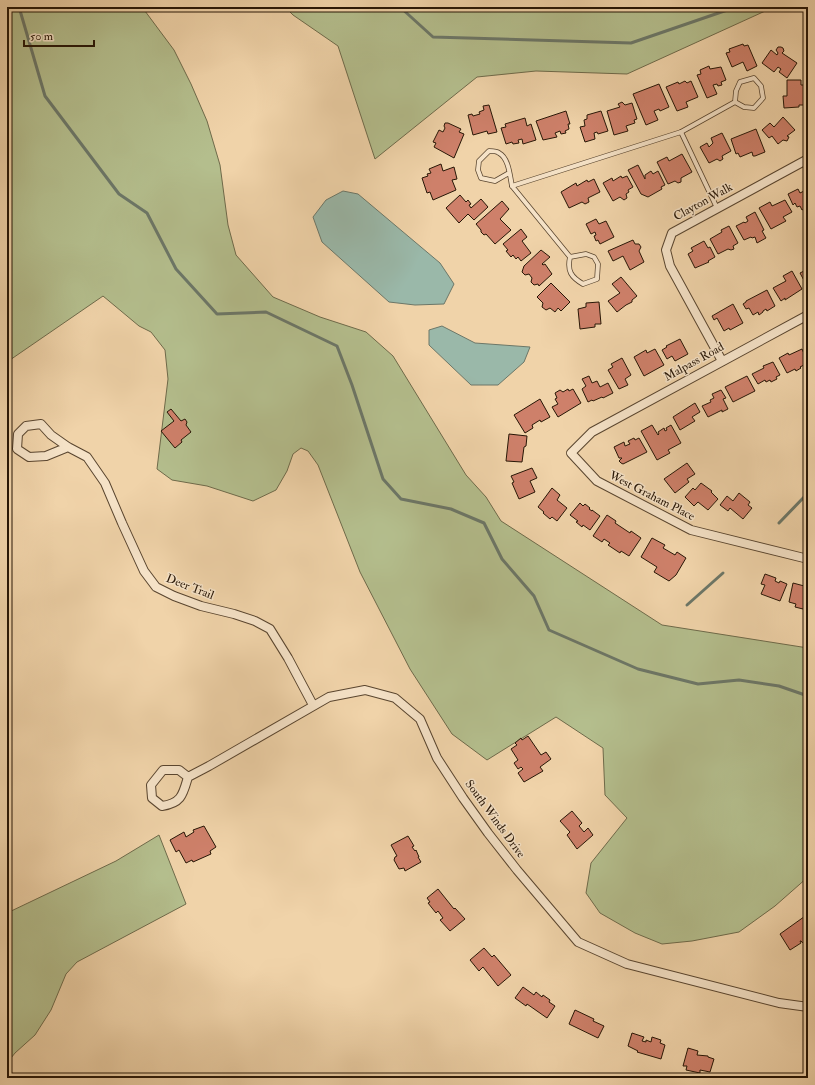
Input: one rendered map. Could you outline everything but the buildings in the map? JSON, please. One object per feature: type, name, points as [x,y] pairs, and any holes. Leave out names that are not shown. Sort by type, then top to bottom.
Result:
[{"type":"street","name":"Clayton Walk","points":[[722,361],[670,266],[666,250],[672,233],[808,159]]},
{"type":"street","name":"Malpass Road","points":[[592,432],[808,315]]},
{"type":"street","name":"Deer Trail","points":[[68,447],[46,456],[30,457],[18,449],[18,434],[26,426],[41,424],[51,435],[68,447],[87,457],[105,483],[144,571],[156,587],[174,596],[201,606],[255,621],[270,630],[288,658],[313,705]]},
{"type":"street","name":"West Graham Place","points":[[592,432],[571,453],[597,481],[691,530],[808,559]]},
{"type":"street","name":"South Winds Drive","points":[[188,777],[329,697],[365,690],[395,698],[420,719],[434,747],[437,758],[463,798],[508,858],[578,942],[627,964],[778,1003],[808,1007]]},
{"type":"street","points":[[163,770],[179,770],[188,777],[184,793],[173,804],[162,806],[152,798],[151,785],[163,770]]},
{"type":"lane","points":[[754,78],[761,86],[763,98],[754,108],[735,102],[736,91],[740,82],[754,78]]},
{"type":"lane","points":[[512,186],[681,132],[735,102]]},
{"type":"lane","points":[[681,132],[717,208]]},
{"type":"lane","points":[[510,172],[495,181],[482,178],[478,170],[478,161],[489,151],[499,153],[505,160],[510,172],[512,186],[570,257]]},
{"type":"lane","points":[[586,254],[594,257],[598,264],[597,279],[583,284],[573,278],[568,265],[570,257],[586,254]]},
{"type":"green space","points":[[7,7],[142,7],[174,50],[207,121],[220,165],[228,225],[236,255],[273,297],[320,317],[366,332],[393,356],[466,475],[486,497],[501,521],[662,625],[808,648],[808,877],[775,906],[739,932],[692,941],[662,944],[635,933],[600,913],[586,893],[591,863],[627,818],[605,795],[603,748],[556,717],[487,760],[452,734],[410,669],[360,572],[318,465],[308,451],[301,448],[293,454],[287,471],[276,490],[253,501],[207,486],[172,480],[157,469],[168,379],[165,350],[151,332],[139,326],[103,296],[7,362]]},
{"type":"green space","points":[[285,7],[774,7],[627,74],[536,71],[477,77],[375,159],[338,46],[293,15]]},
{"type":"green space","points":[[159,835],[186,904],[77,962],[66,974],[51,1010],[35,1035],[15,1053],[7,1063],[7,913],[116,861]]},
{"type":"shaded area","points":[[343,191],[358,194],[440,263],[454,284],[444,304],[415,305],[389,302],[322,242],[313,217],[326,200]]},
{"type":"shaded area","points":[[442,326],[475,343],[530,347],[524,362],[498,385],[471,385],[429,345],[429,330]]},
{"type":"waterway","points":[[19,7],[45,96],[119,194],[147,213],[176,269],[217,314],[266,312],[337,346],[352,385],[383,479],[401,499],[451,509],[484,523],[502,559],[534,596],[549,630],[638,669],[698,684],[739,680],[779,686],[808,696]]},
{"type":"waterway","points":[[400,7],[433,37],[631,43],[736,7]]},
{"type":"waterway","points":[[779,523],[806,495],[808,481]]},
{"type":"waterway","points":[[687,605],[723,573]]}]
